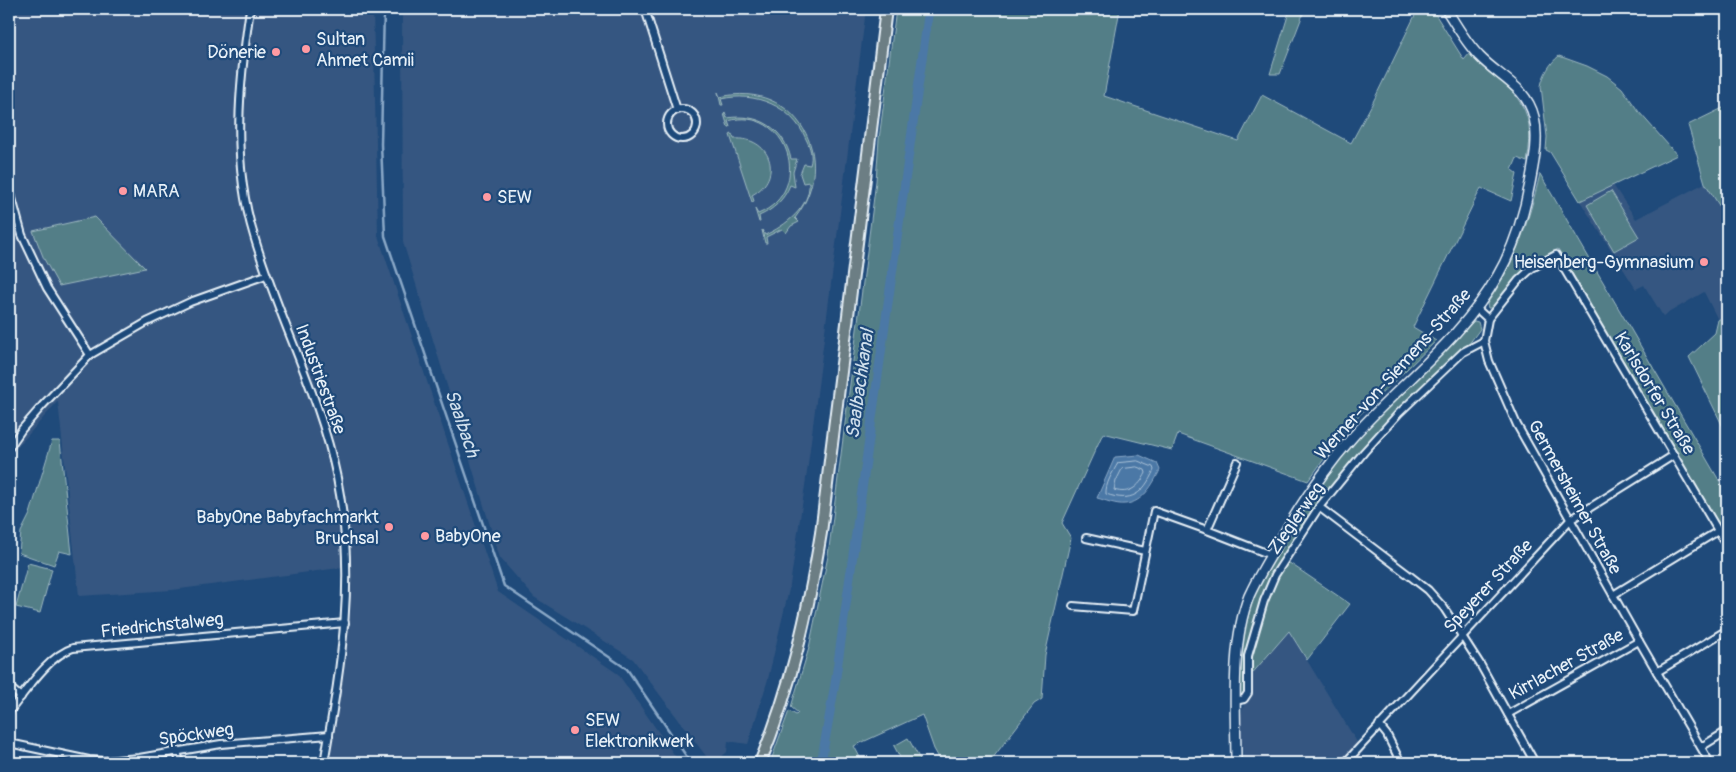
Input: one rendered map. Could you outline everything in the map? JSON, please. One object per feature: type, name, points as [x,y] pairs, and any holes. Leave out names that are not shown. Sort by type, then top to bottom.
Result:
[{"type":"main road","points":[[760,763],[773,730],[798,648],[815,572],[886,9]]},
{"type":"main road","name":"Werner-von-Siemens-Straße","points":[[1236,763],[1236,656],[1245,609],[1250,595],[1298,509],[1350,441],[1442,348],[1476,308],[1498,275],[1522,218],[1535,154],[1536,128],[1531,107],[1526,97],[1518,88],[1471,48],[1446,9]]},
{"type":"street","name":"Industriestraße","points":[[250,9],[241,74],[239,109],[239,151],[244,194],[253,234],[266,275],[320,414],[337,477],[345,535],[347,585],[345,623],[324,763]]},
{"type":"street","points":[[645,9],[677,110]]},
{"type":"street","points":[[677,110],[688,110],[696,116],[698,121],[696,131],[688,138],[679,139],[670,133],[668,129],[670,115],[677,110]]},
{"type":"street","points":[[9,187],[22,235],[47,288],[90,355]]},
{"type":"street","name":"Germersheimer Straße","points":[[1556,255],[1532,268],[1518,281],[1488,319],[1484,341],[1490,361],[1506,404],[1570,520],[1710,763]]},
{"type":"street","name":"Karlsdorfer Straße","points":[[1556,255],[1727,546]]},
{"type":"street","points":[[9,448],[42,406],[90,355],[147,322],[190,302],[266,275]]},
{"type":"street","points":[[1476,308],[1488,319]]},
{"type":"street","name":"Zieglerweg","points":[[1235,701],[1244,699],[1248,693],[1248,656],[1264,601],[1275,575],[1319,507],[1399,413],[1463,352],[1484,341]]},
{"type":"street","name":"Speyerer Straße","points":[[1345,763],[1570,520],[1674,455]]},
{"type":"street","points":[[1207,530],[1236,462]]},
{"type":"street","points":[[1319,507],[1428,590],[1444,608],[1462,635],[1535,763]]},
{"type":"street","points":[[1073,606],[1133,611],[1154,511],[1271,555]]},
{"type":"street","points":[[1613,594],[1718,531]]},
{"type":"street","points":[[1086,538],[1145,551]]},
{"type":"street","name":"Friedrichstalweg","points":[[9,712],[53,658],[73,648],[345,623]]},
{"type":"street","points":[[1657,672],[1727,630]]},
{"type":"street","name":"Kirrlacher Straße","points":[[1508,714],[1639,641]]},
{"type":"street","points":[[9,687],[21,697]]},
{"type":"street","points":[[1379,726],[1387,735],[1400,763]]},
{"type":"street","points":[[1701,747],[1727,731]]},
{"type":"street","name":"Spöckweg","points":[[9,743],[89,760],[104,761],[139,758],[221,744],[329,735]]},
{"type":"street","points":[[177,751],[180,763]]},
{"type":"shaded area","points":[[9,9],[373,9],[378,236],[498,592],[618,674],[680,763],[324,763],[341,654],[347,567],[172,590],[79,596],[58,401],[14,451],[9,447]]},
{"type":"shaded area","points":[[402,9],[866,9],[807,472],[790,585],[768,679],[748,744],[728,741],[727,752],[719,759],[709,760],[633,659],[534,597],[500,558],[403,242]]},
{"type":"shaded area","points":[[1705,183],[1727,218],[1727,315],[1718,320],[1704,292],[1663,316],[1644,285],[1636,289],[1580,201],[1613,185],[1636,219]]},
{"type":"shaded area","points":[[1289,631],[1363,752],[1354,763],[1243,763],[1241,715],[1253,672]]},
{"type":"green space","points":[[896,9],[1120,9],[1104,96],[1238,141],[1262,95],[1351,143],[1418,9],[1432,9],[1464,60],[1470,53],[1518,98],[1525,110],[1529,124],[1530,141],[1527,162],[1517,158],[1512,170],[1517,174],[1511,201],[1481,188],[1413,327],[1436,341],[1349,425],[1308,481],[1178,434],[1172,450],[1103,433],[1062,523],[1071,538],[1045,655],[1042,699],[1034,704],[989,763],[942,763],[934,749],[922,715],[854,746],[863,763],[770,763],[789,711],[796,715],[798,713],[791,707],[809,648],[828,556]]},
{"type":"green space","points":[[1290,9],[1305,9],[1280,74],[1270,74]]},
{"type":"green space","points":[[1559,56],[1587,66],[1607,76],[1622,88],[1639,112],[1677,155],[1580,201],[1550,152],[1546,150],[1547,137],[1541,86],[1547,70]]},
{"type":"green space","points":[[718,92],[720,97],[747,95],[770,100],[789,112],[803,129],[812,149],[813,172],[809,190],[809,182],[803,183],[800,174],[804,164],[810,165],[810,148],[800,127],[792,118],[782,110],[759,99],[734,97],[721,99],[723,105],[721,105]]},
{"type":"green space","points":[[1727,106],[1727,218],[1705,183],[1688,125]]},
{"type":"green space","points":[[725,113],[727,118],[750,118],[768,125],[783,139],[791,159],[797,159],[793,172],[795,187],[790,185],[778,204],[759,216],[760,222],[755,209],[758,214],[776,202],[786,187],[790,170],[787,152],[779,137],[766,125],[749,119],[728,121],[730,127],[728,127]]},
{"type":"green space","points":[[732,134],[734,139],[746,140],[757,144],[769,159],[770,169],[768,178],[762,187],[752,195],[754,201],[752,202],[730,135]]},
{"type":"green space","points":[[1540,174],[1727,494],[1727,538],[1558,249],[1538,260],[1514,281],[1494,308],[1488,308],[1487,304],[1506,273],[1520,242]]},
{"type":"green space","points":[[1611,191],[1639,237],[1614,251],[1587,205]]},
{"type":"green space","points":[[801,208],[795,218],[799,222],[791,226],[786,233],[782,229],[766,237],[767,243],[765,243],[762,230],[765,235],[773,231],[788,221]]},
{"type":"green space","points":[[95,217],[145,268],[59,286],[44,259],[33,231]]},
{"type":"green space","points":[[1727,315],[1727,435],[1689,357],[1715,333],[1718,320]]},
{"type":"green space","points":[[1474,321],[1478,322],[1480,329],[1463,352],[1399,413],[1319,507],[1285,560],[1350,604],[1307,660],[1289,631],[1249,677],[1248,693],[1235,701],[1245,609],[1271,555],[1350,441],[1442,348]]},
{"type":"green space","points":[[52,441],[60,441],[72,554],[59,551],[54,565],[19,553],[21,532],[30,514]]},
{"type":"green space","points":[[28,563],[52,569],[40,613],[16,607]]},
{"type":"green space","points":[[908,738],[922,763],[903,763],[894,746]]},
{"type":"water","points":[[1139,455],[1157,463],[1160,470],[1147,492],[1137,500],[1125,504],[1097,498],[1115,457]]},
{"type":"waterway","name":"Saalbach","points":[[384,9],[381,144],[385,236],[504,586],[627,669],[691,763]]},
{"type":"waterway","name":"Saalbachkanal","points":[[821,763],[835,684],[929,9]]},
{"type":"place","name":"Sultan Ahmet Camii","points":[[306,49]]},
{"type":"place","name":"Dönerie","points":[[276,52]]},
{"type":"place","name":"MARA","points":[[123,191]]},
{"type":"place","name":"SEW","points":[[487,197]]},
{"type":"place","name":"Heisenberg-Gymnasium","points":[[1704,262]]},
{"type":"place","name":"BabyOne Babyfachmarkt Bruchsal","points":[[389,527]]},
{"type":"place","name":"BabyOne","points":[[425,536]]},
{"type":"place","name":"SEW Elektronikwerk","points":[[575,730]]}]
